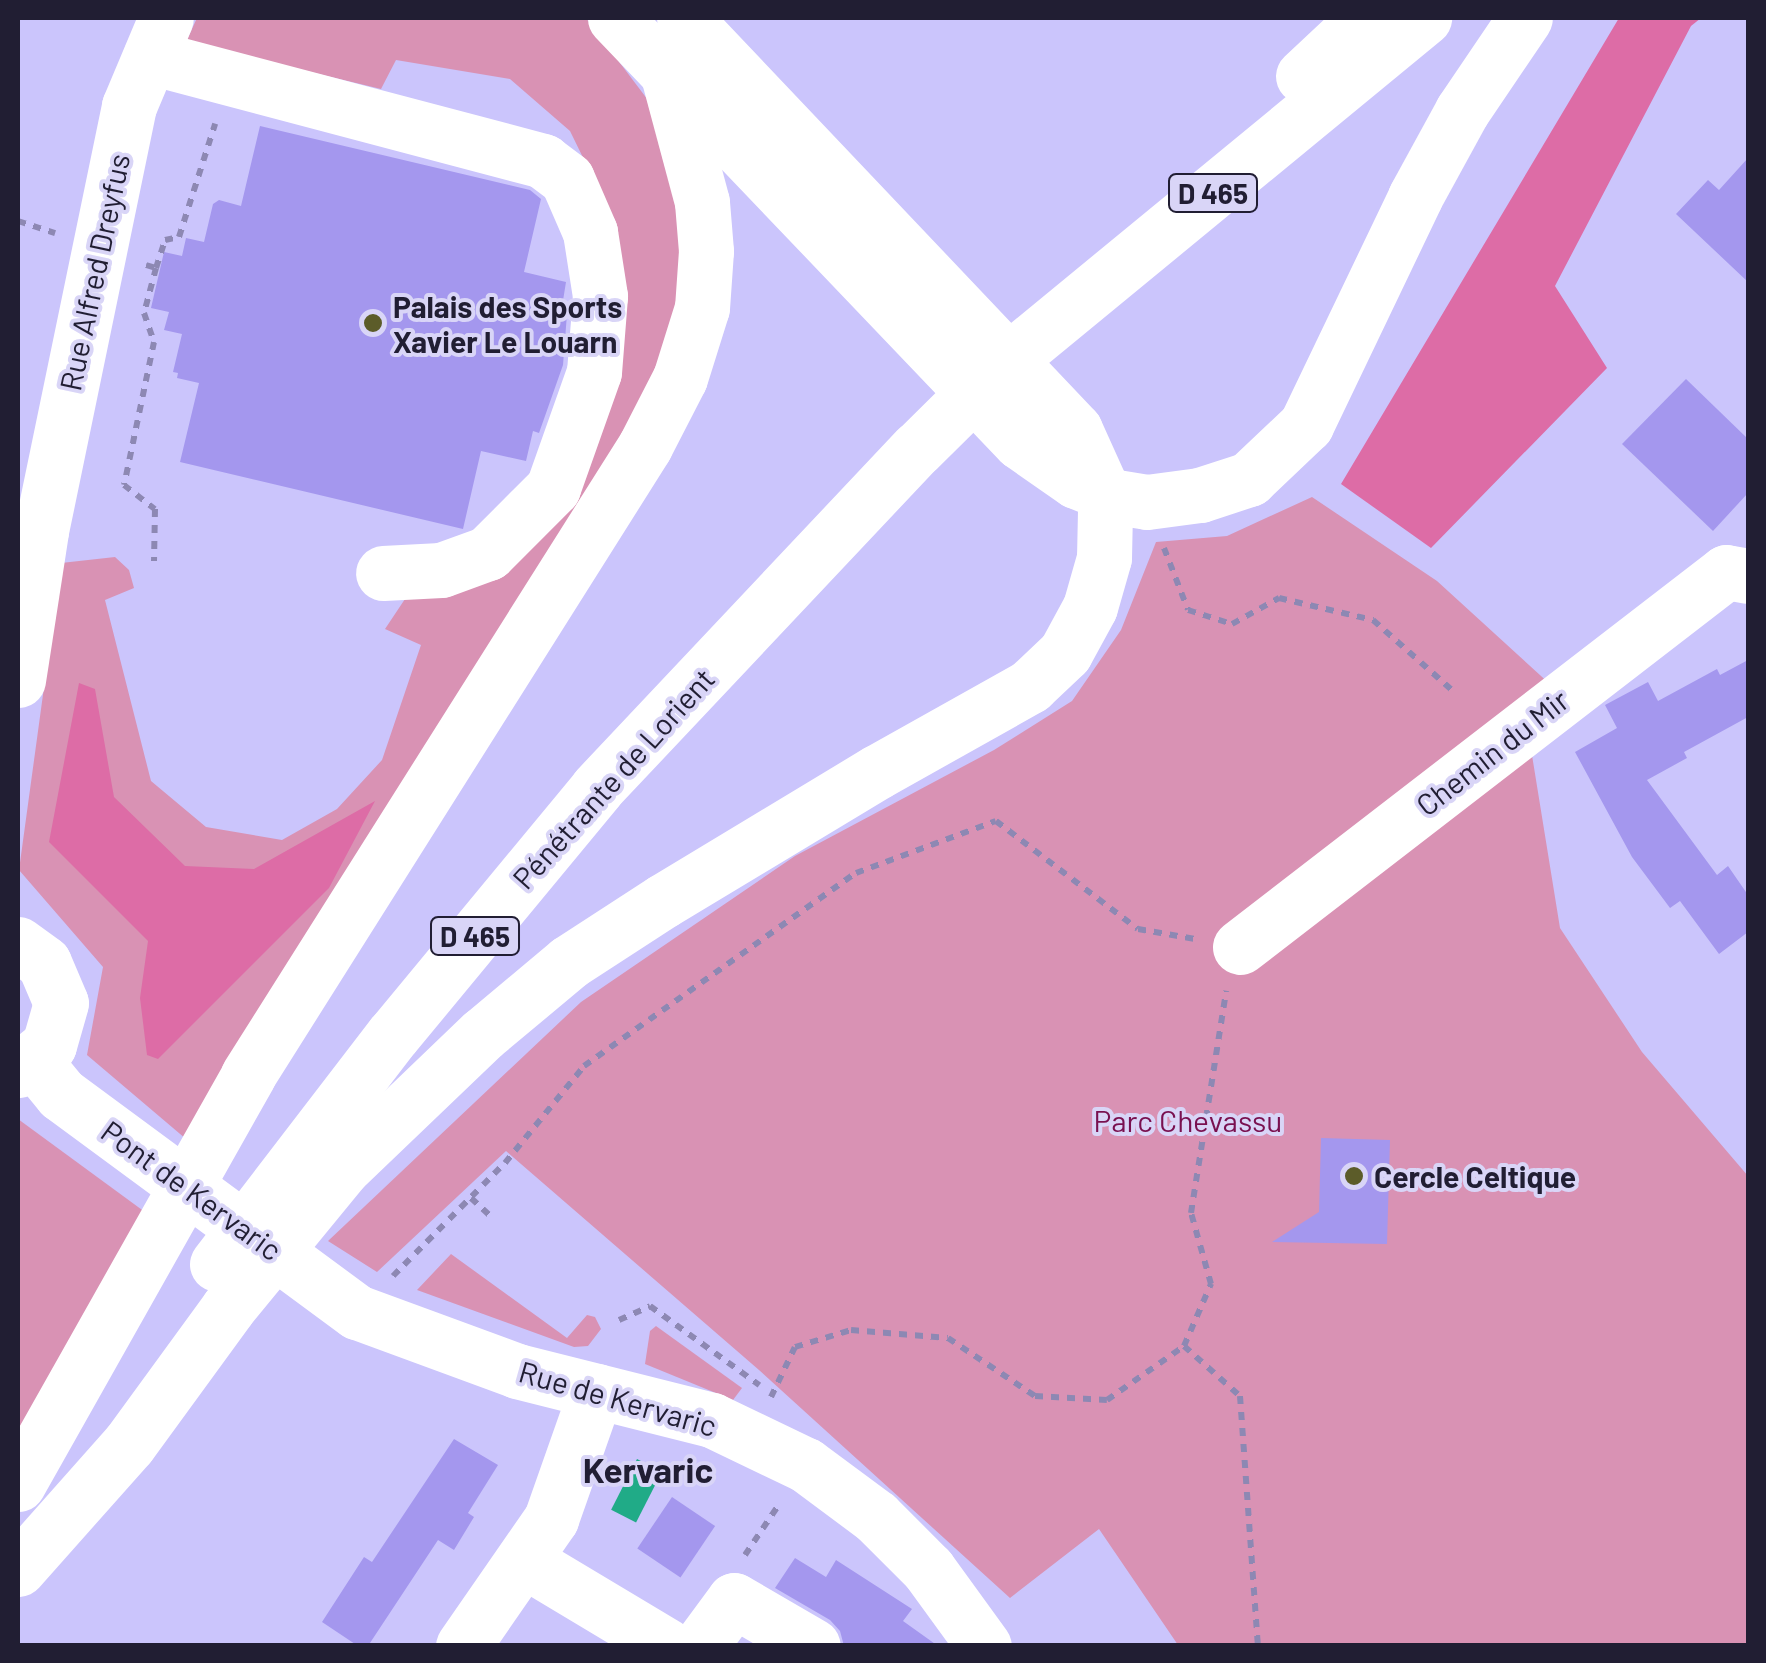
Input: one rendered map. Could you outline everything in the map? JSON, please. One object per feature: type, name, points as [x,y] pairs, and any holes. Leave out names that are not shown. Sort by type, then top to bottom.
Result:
[{"type":"main road","points":[[614,18],[905,287],[1038,425],[1076,481],[1125,497],[1200,495],[1248,480],[1306,424],[1415,197],[1462,111],[1525,18]]},
{"type":"main road","points":[[684,18],[905,287]]},
{"type":"main road","name":"Pénétrante de Lorient","points":[[18,1565],[201,1285],[392,1035],[597,788],[917,449],[1365,18]]},
{"type":"main road","name":"Pénétrante de Lorient","points":[[1001,366],[1424,18]]},
{"type":"main road","points":[[158,37],[240,81],[543,161],[567,179],[590,232],[600,296],[594,372],[553,488],[488,553],[441,570],[383,573]]},
{"type":"main road","name":"Rue Alfred Dreyfus","points":[[18,680],[41,532],[76,240],[158,37]]},
{"type":"main road","points":[[18,1484],[248,1075],[645,446],[680,378],[702,308],[706,251],[702,202],[666,68]]},
{"type":"main road","points":[[18,1565],[129,1444],[228,1308],[342,1168],[482,1034],[570,962],[616,931],[860,782],[1030,686],[1065,654],[1090,607],[1125,497]]},
{"type":"main road","name":"Rue Alfred Dreyfus","points":[[18,602],[41,532]]},
{"type":"main road","name":"Chemin du Mir","points":[[1240,947],[1726,572],[1748,576]]},
{"type":"main road","points":[[18,944],[44,962],[60,1003],[50,1045],[26,1066]]},
{"type":"main road","name":"Pont de Kervaric","points":[[26,1066],[356,1312]]},
{"type":"main road","name":"Rue de Kervaric","points":[[356,1312],[518,1371],[712,1420],[761,1416],[806,1465],[876,1518],[928,1570],[984,1646]]},
{"type":"main road","points":[[463,1646],[551,1519],[596,1391]]},
{"type":"main road","points":[[525,1561],[667,1646]]},
{"type":"main road","points":[[700,1646],[734,1600],[814,1646]]},
{"type":"path","points":[[154,561],[155,509],[124,485],[154,342],[144,313],[164,240],[179,237],[211,131],[240,81]]},
{"type":"path","points":[[18,221],[156,268]]},
{"type":"path","points":[[1125,497],[1188,610],[1232,624],[1279,598],[1373,620],[1453,691]]},
{"type":"path","points":[[356,1312],[505,1163],[584,1066],[856,873],[996,822],[1138,928],[1240,947],[1224,1000],[1191,1213],[1211,1284],[1184,1346],[1106,1400],[1034,1396],[948,1338],[850,1330],[795,1347],[761,1416],[650,1306],[619,1320]]},
{"type":"path","points":[[470,1198],[489,1215]]},
{"type":"path","points":[[1184,1346],[1240,1396],[1258,1646]]},
{"type":"path","points":[[734,1600],[734,1572],[806,1465]]},
{"type":"green space","points":[[197,18],[586,18],[657,112],[688,240],[666,362],[186,1139],[87,1055],[103,967],[19,870],[61,563],[115,557],[129,570],[134,588],[105,600],[151,781],[206,827],[282,840],[337,809],[382,760],[421,645],[385,629],[409,593],[507,558],[615,223],[570,131],[510,79],[396,60],[381,89],[186,42]]},
{"type":"green space","name":"Parc Chevassu","points":[[1312,497],[1437,581],[1552,686],[1531,749],[1560,928],[1642,1052],[1748,1176],[1748,1645],[1178,1645],[1099,1529],[1010,1598],[759,1370],[506,1151],[377,1272],[328,1241],[581,1002],[795,856],[994,750],[1072,701],[1121,630],[1156,542],[1227,536]]},
{"type":"green space","points":[[18,1119],[149,1215],[18,1449]]},
{"type":"green space","points":[[451,1254],[567,1338],[587,1315],[595,1317],[601,1329],[588,1346],[574,1347],[417,1290]]},
{"type":"green space","points":[[656,1326],[742,1388],[733,1400],[645,1364],[650,1331]]},
{"type":"shaded area","points":[[1619,18],[1701,18],[1691,26],[1555,286],[1607,368],[1431,548],[1341,484]]},
{"type":"shaded area","points":[[79,683],[95,689],[114,797],[185,866],[254,869],[375,801],[329,888],[158,1059],[147,1055],[140,998],[148,941],[49,842]]},
{"type":"shaded area","points":[[637,1459],[662,1472],[636,1522],[611,1510]]},
{"type":"building","name":"Palais des Sports Xavier Le Louarn","points":[[260,126],[530,190],[541,199],[524,272],[566,282],[561,313],[567,314],[563,365],[539,433],[533,431],[526,461],[481,451],[463,529],[180,462],[199,383],[177,378],[178,373],[173,372],[182,334],[164,330],[169,312],[151,308],[164,252],[182,256],[186,238],[204,242],[213,204],[219,200],[241,206]]},
{"type":"building","points":[[1748,158],[1748,282],[1676,214],[1708,180],[1719,190]]},
{"type":"building","points":[[1686,379],[1748,439],[1748,493],[1713,531],[1622,444]]},
{"type":"building","points":[[1748,660],[1748,717],[1684,752],[1687,758],[1647,780],[1717,875],[1728,866],[1748,895],[1748,932],[1719,954],[1680,901],[1670,908],[1632,857],[1575,752],[1617,728],[1605,705],[1648,682],[1658,701],[1717,669],[1720,675]]},
{"type":"building","name":"Cercle Celtique","points":[[1321,1138],[1390,1140],[1387,1244],[1272,1242],[1319,1212]]},
{"type":"building","points":[[454,1439],[498,1465],[468,1513],[474,1517],[454,1550],[438,1540],[368,1646],[358,1646],[322,1622],[364,1557],[372,1562]]},
{"type":"building","points":[[672,1497],[715,1526],[680,1577],[637,1548]]},
{"type":"building","points":[[795,1558],[826,1577],[836,1560],[912,1609],[903,1621],[938,1646],[844,1646],[840,1631],[830,1620],[775,1588]]},
{"type":"place","name":"Palais des Sports Xavier Le Louarn","points":[[373,323]]},
{"type":"place","name":"Cercle Celtique","points":[[1354,1176]]},
{"type":"district","name":"Kervaric","points":[[648,1469]]}]
